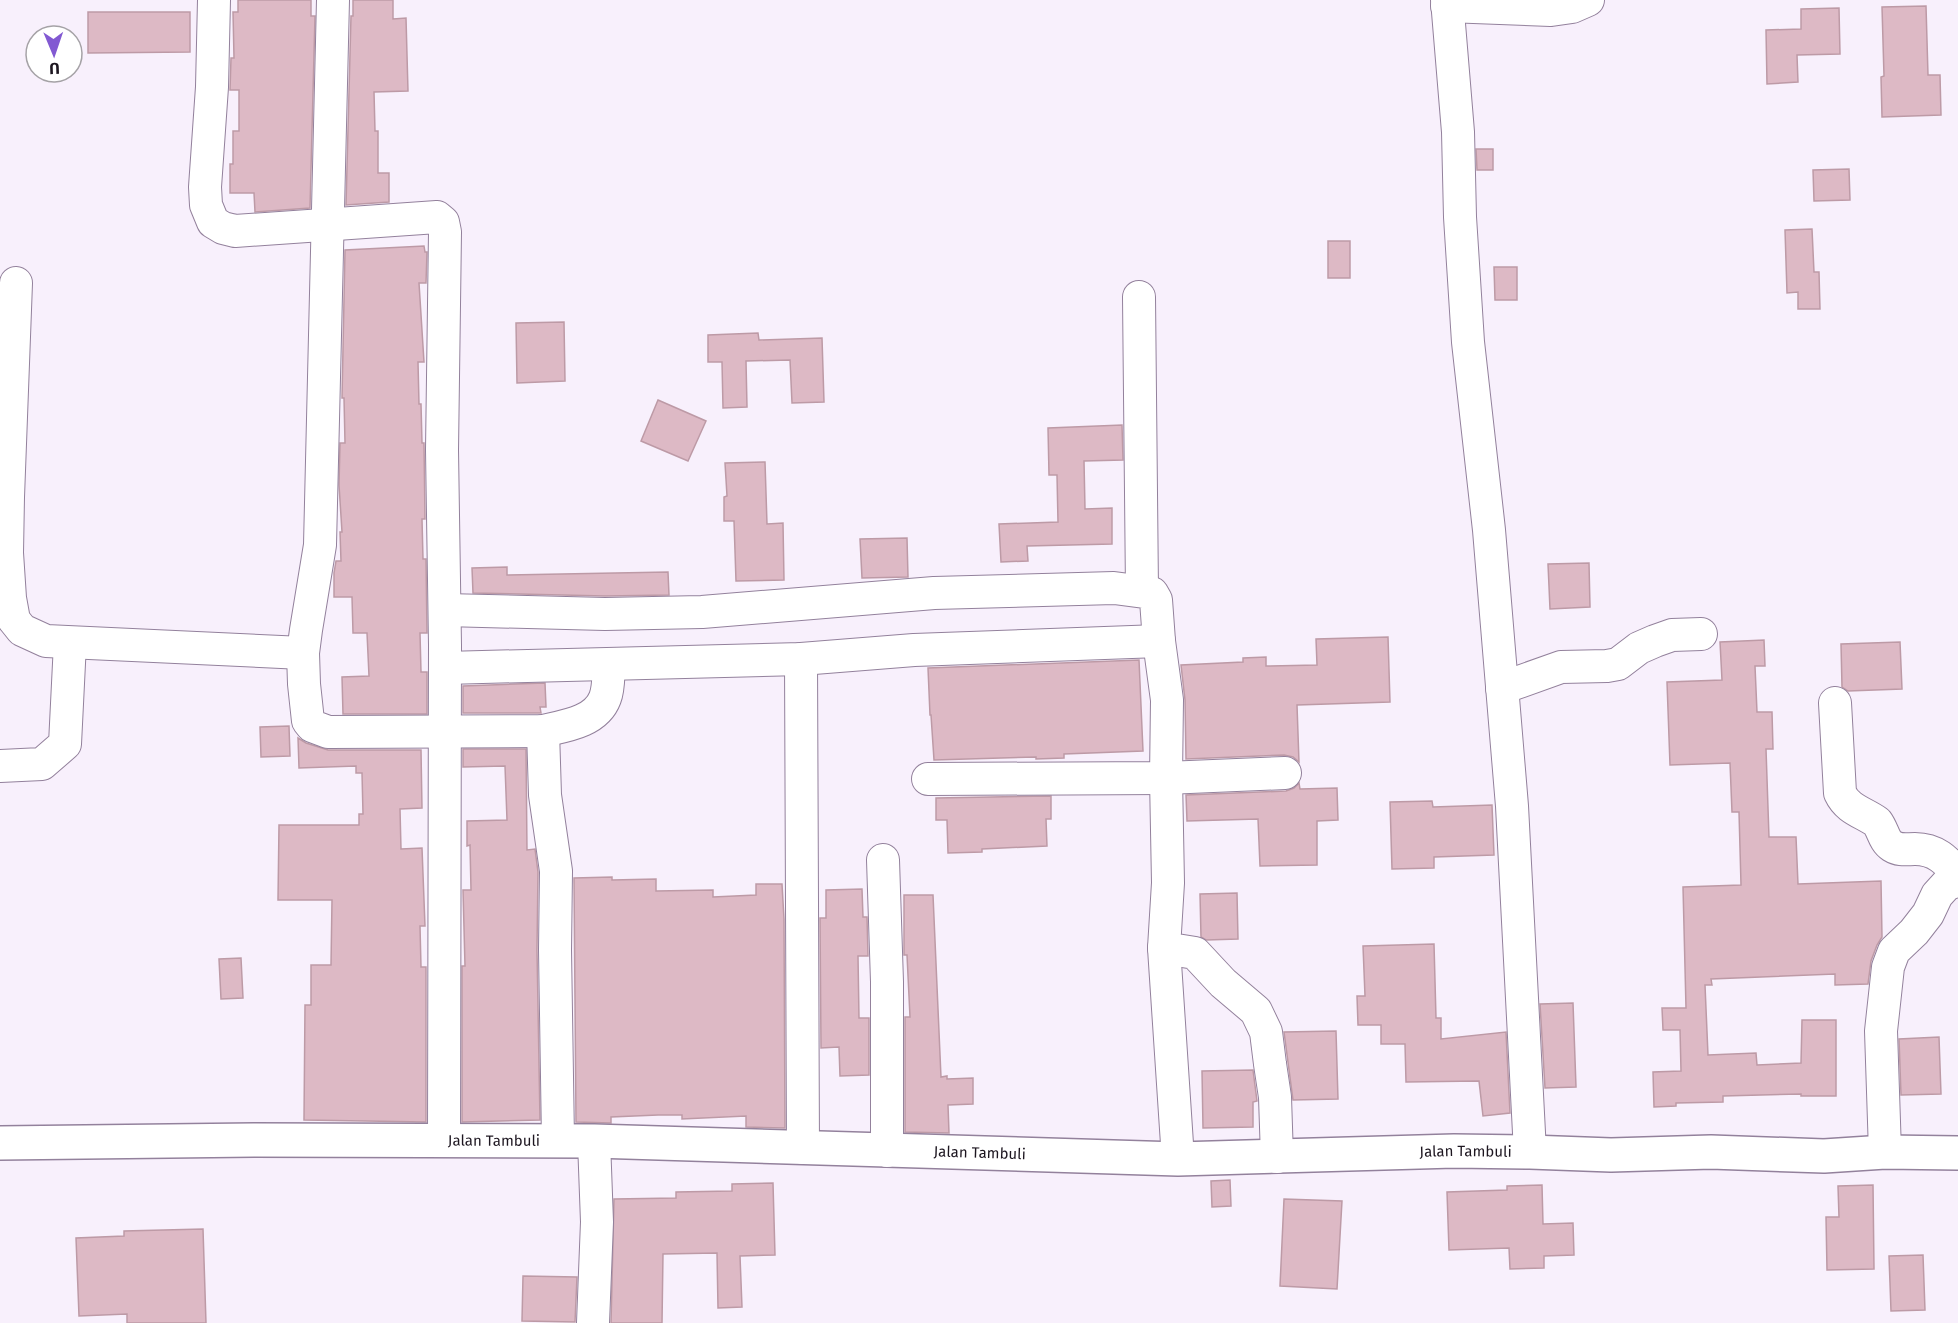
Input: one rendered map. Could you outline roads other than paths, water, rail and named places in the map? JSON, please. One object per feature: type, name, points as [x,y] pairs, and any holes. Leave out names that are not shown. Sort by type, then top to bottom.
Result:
[{"type":"street","points":[[214,0],[212,87],[205,187],[206,205],[213,222],[235,231],[437,217],[443,222],[445,250],[442,450],[445,610],[444,1140]]},
{"type":"street","points":[[333,0],[320,545],[303,653],[308,721],[312,726],[328,732],[543,731],[576,723],[601,706],[608,686],[609,665]]},
{"type":"street","points":[[1530,1152],[1512,806],[1489,530],[1468,342],[1460,217],[1458,132],[1447,3],[1551,10],[1572,7],[1588,0]]},
{"type":"street","points":[[16,283],[7,541],[10,598],[14,620],[22,630],[46,641],[303,653]]},
{"type":"street","points":[[1139,297],[1142,591]]},
{"type":"street","points":[[445,610],[605,614],[702,612],[934,593],[1114,588],[1152,593],[1156,600],[1167,700],[1168,883],[1164,948],[1178,1159]]},
{"type":"street","points":[[1502,688],[1561,667],[1618,664],[1639,648],[1655,641],[1672,635],[1701,634]]},
{"type":"street","points":[[445,668],[801,659],[914,650],[1159,641]]},
{"type":"street","points":[[0,766],[42,764],[65,744],[70,643]]},
{"type":"street","points":[[801,659],[802,1148]]},
{"type":"street","points":[[1835,703],[1840,793],[1844,802],[1865,817],[1877,822],[1887,841],[1893,846],[1902,850],[1929,850],[1942,856],[1958,876]]},
{"type":"street","points":[[543,731],[545,795],[556,871],[558,1140]]},
{"type":"street","points":[[928,779],[1166,778],[1285,773]]},
{"type":"street","points":[[883,860],[887,982],[887,1151]]},
{"type":"street","points":[[1885,1152],[1881,1031],[1888,967],[1894,951],[1914,932],[1928,914],[1937,895],[1947,884],[1958,881]]},
{"type":"street","points":[[1164,948],[1196,953],[1223,983],[1256,1011],[1266,1032],[1275,1097],[1277,1157]]},
{"type":"street","name":"Jalan Tambuli","points":[[0,1143],[558,1140],[1178,1159],[1454,1152],[1611,1155],[1711,1152],[1824,1156],[1885,1152],[1958,1153]]},
{"type":"street","points":[[593,1323],[597,1222],[594,1141]]}]
